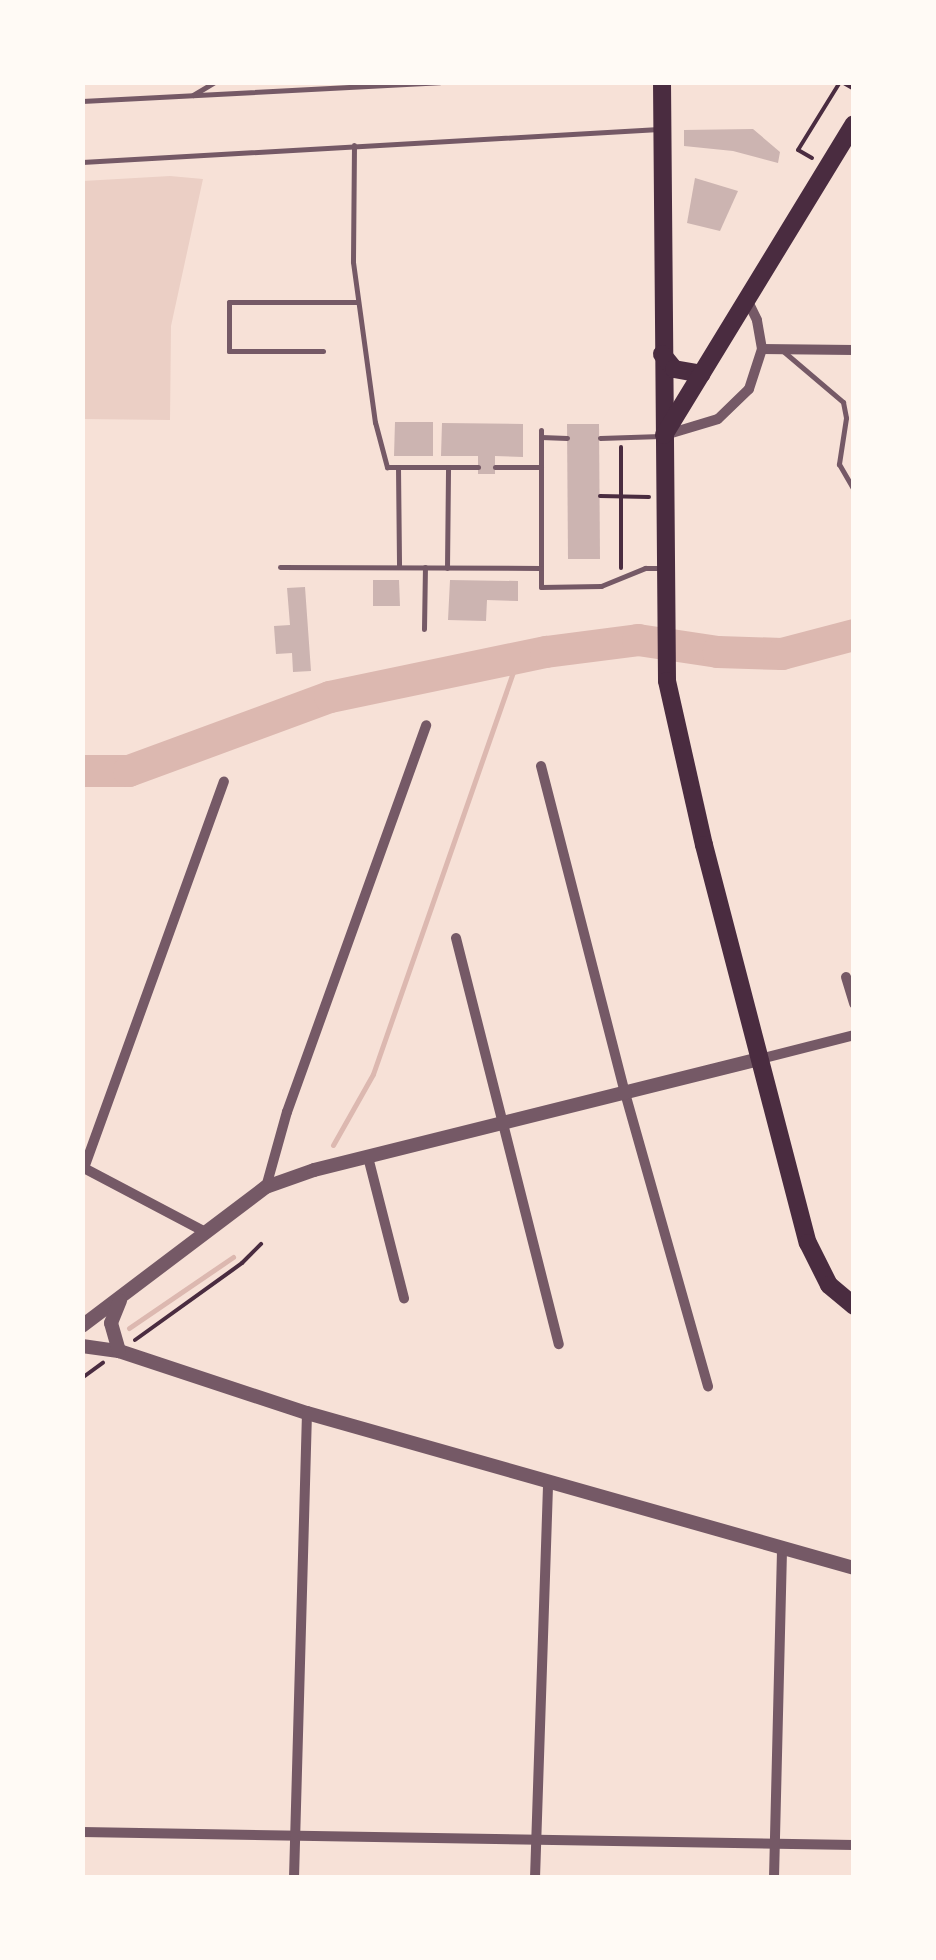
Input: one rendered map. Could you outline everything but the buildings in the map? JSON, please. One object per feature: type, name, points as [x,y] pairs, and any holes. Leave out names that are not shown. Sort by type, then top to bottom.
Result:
[{"type":"main road","points":[[662,82],[667,681],[808,1243],[829,1285],[854,1306]]},
{"type":"main road","points":[[664,435],[854,124]]},
{"type":"main road","points":[[662,354],[679,372],[702,374]]},
{"type":"street","points":[[664,435],[696,428],[733,408],[754,380],[762,348],[758,320],[746,298]]},
{"type":"street","points":[[762,348],[854,350]]},
{"type":"street","points":[[266,1187],[287,1112],[426,725]]},
{"type":"street","points":[[541,766],[625,1093],[708,1386]]},
{"type":"street","points":[[207,1233],[84,1168],[224,782]]},
{"type":"street","points":[[456,938],[559,1344]]},
{"type":"street","points":[[846,978],[854,1004]]},
{"type":"street","points":[[82,1326],[266,1187],[368,1157],[854,1035]]},
{"type":"street","points":[[368,1157],[404,1298]]},
{"type":"street","points":[[119,1351],[111,1324],[122,1297]]},
{"type":"street","points":[[82,1346],[119,1351],[307,1413],[854,1568]]},
{"type":"street","points":[[294,1878],[307,1413]]},
{"type":"street","points":[[535,1878],[548,1482]]},
{"type":"street","points":[[774,1878],[782,1548]]},
{"type":"street","points":[[82,1832],[854,1845]]},
{"type":"lane","points":[[191,96],[215,82]]},
{"type":"lane","points":[[82,101],[440,82]]},
{"type":"lane","points":[[82,162],[661,129]]},
{"type":"lane","points":[[354,146],[353,262],[375,422],[386,467],[478,467]]},
{"type":"lane","points":[[322,351],[229,351],[229,302],[358,302]]},
{"type":"lane","points":[[783,351],[840,396],[846,418],[839,464],[854,490]]},
{"type":"lane","points":[[568,438],[541,434],[541,588],[601,586],[644,568],[664,568]]},
{"type":"lane","points":[[600,438],[664,435]]},
{"type":"lane","points":[[398,467],[399,567]]},
{"type":"lane","points":[[447,568],[448,467]]},
{"type":"lane","points":[[495,467],[541,467]]},
{"type":"lane","points":[[280,567],[541,568]]},
{"type":"lane","points":[[424,629],[425,567]]},
{"type":"path","points":[[827,166],[798,150],[841,82],[854,89]]},
{"type":"path","points":[[621,438],[621,578]]},
{"type":"path","points":[[600,496],[664,497]]},
{"type":"path","points":[[82,1378],[242,1263],[262,1244]]},
{"type":"shaded area","points":[[170,176],[203,179],[171,326],[170,420],[83,419],[83,181]]},
{"type":"waterway","points":[[82,771],[129,771],[330,697],[546,652],[638,640],[718,652],[782,654],[854,635]]},
{"type":"waterway","points":[[333,1145],[373,1074],[517,660]]},
{"type":"waterway","points":[[129,1328],[233,1257]]}]
